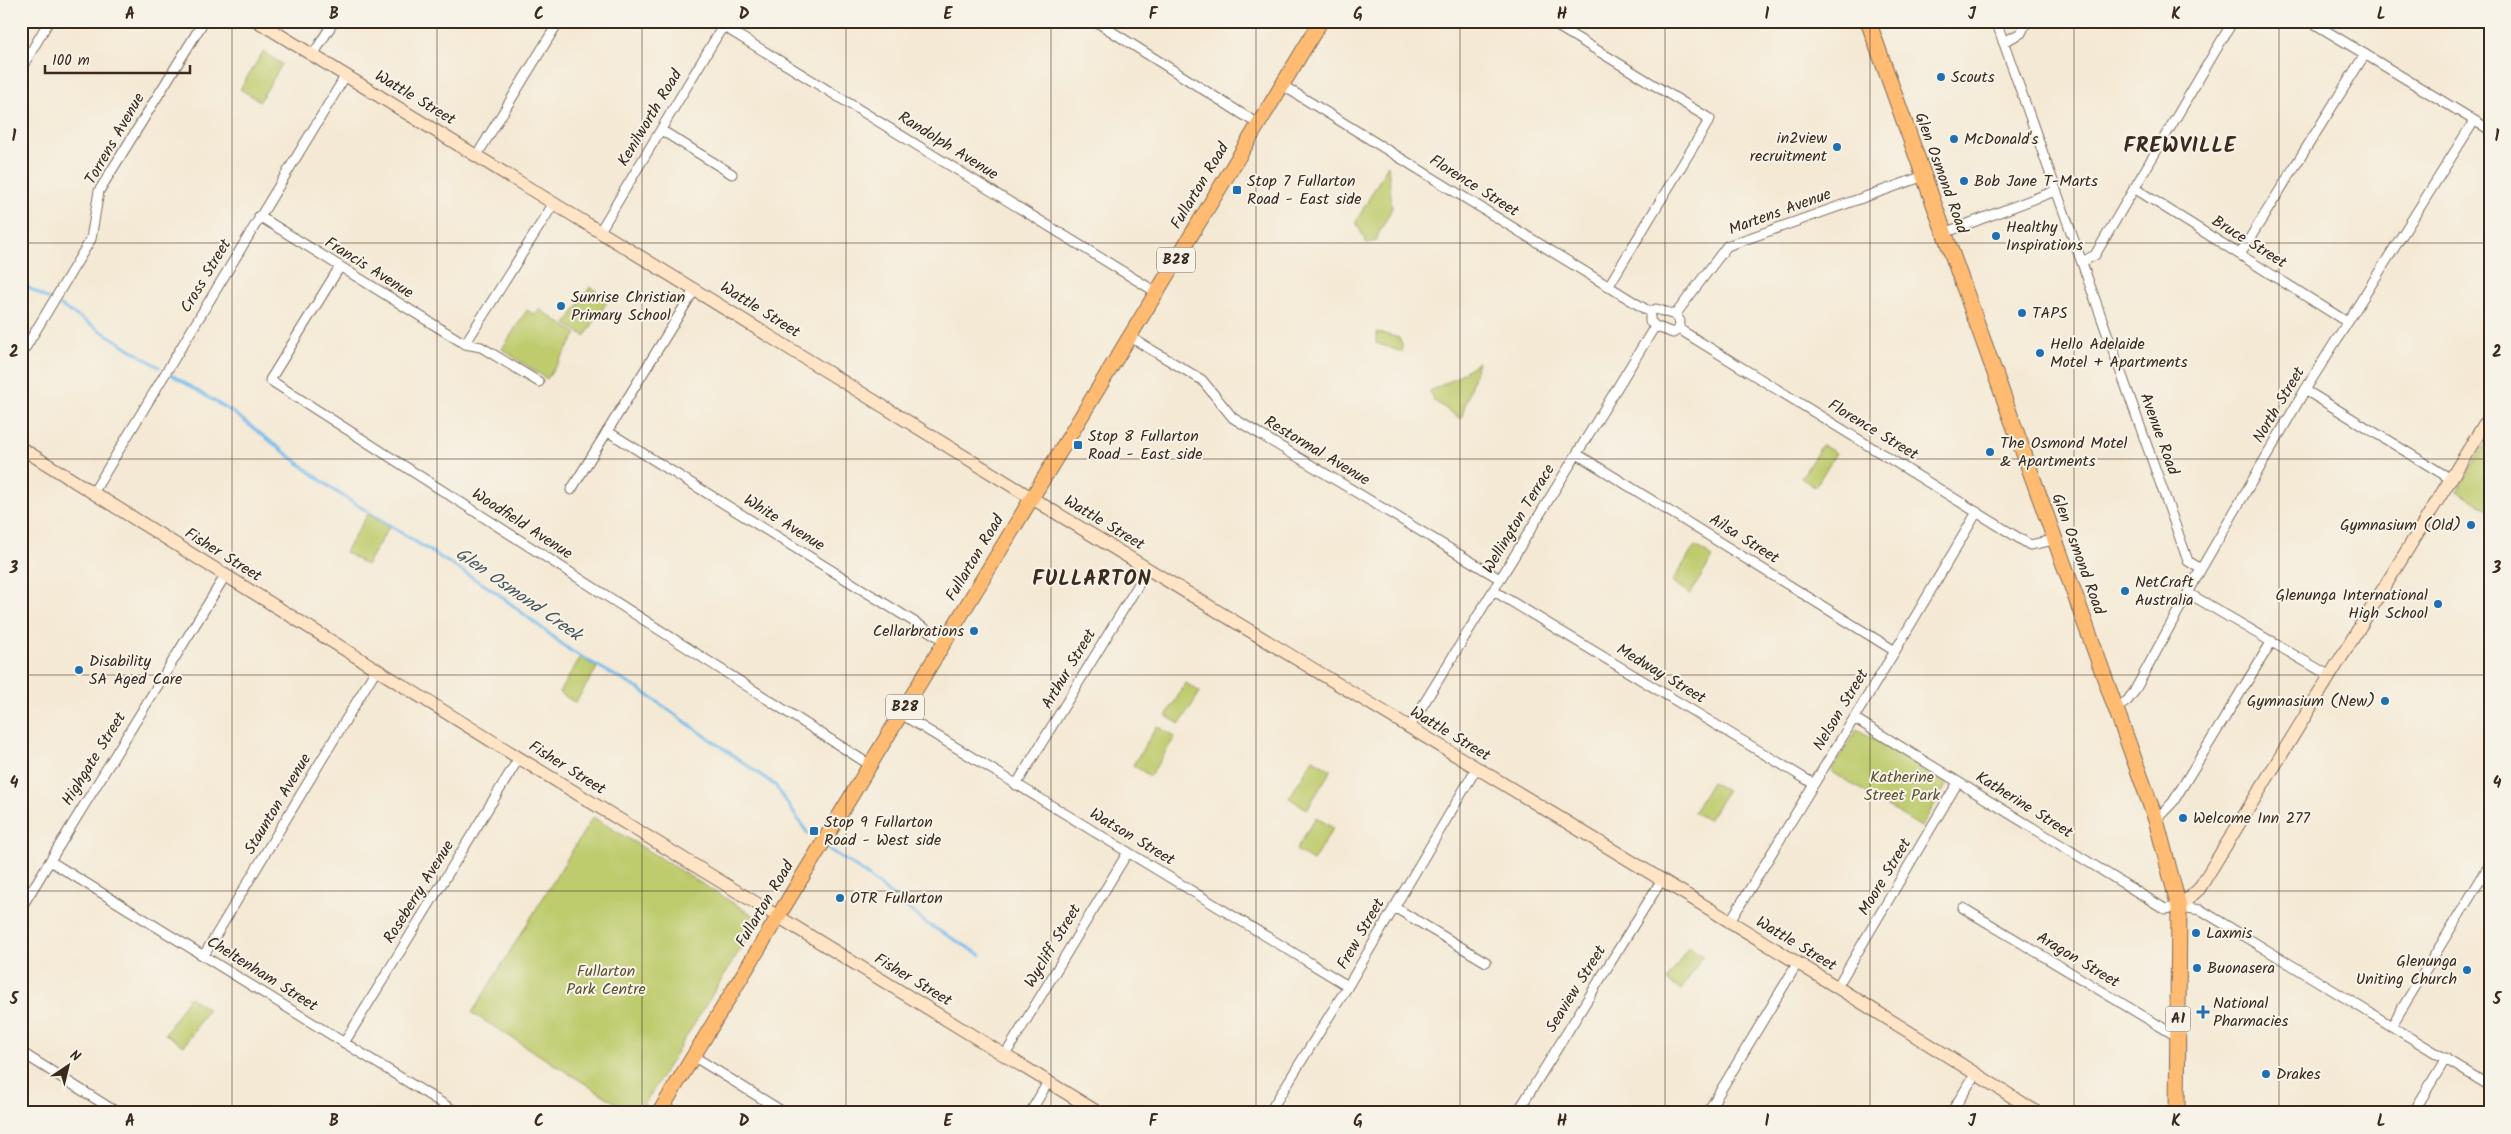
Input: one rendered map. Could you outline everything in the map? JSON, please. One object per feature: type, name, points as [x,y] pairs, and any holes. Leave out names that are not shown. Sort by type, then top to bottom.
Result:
[{"type":"highway","name":"Glen Osmond Road","points":[[1868,21],[2156,820],[2179,907],[2177,1113]]},
{"type":"main road","name":"Fullarton Road","points":[[659,1113],[1321,21]]},
{"type":"street","points":[[21,69],[50,21]]},
{"type":"street","name":"Torrens Avenue","points":[[21,355],[91,239],[99,191],[204,21]]},
{"type":"street","name":"Wattle Street","points":[[257,21],[554,202],[1031,498],[1837,987],[2038,1113]]},
{"type":"street","points":[[313,55],[334,21]]},
{"type":"street","points":[[477,155],[559,21]]},
{"type":"street","points":[[1095,21],[1258,124]]},
{"type":"street","points":[[1549,21],[1710,119],[1608,286]]},
{"type":"street","name":"Avenue Road","points":[[1996,21],[2188,561],[2201,569]]},
{"type":"street","points":[[2003,42],[2020,32],[2027,21]]},
{"type":"street","points":[[2082,262],[2095,255],[2233,21]]},
{"type":"street","points":[[2310,21],[2490,130]]},
{"type":"street","name":"Kenilworth Road","points":[[600,231],[725,24]]},
{"type":"street","name":"Randolph Avenue","points":[[725,24],[1156,292]]},
{"type":"street","points":[[2240,254],[2365,54]]},
{"type":"street","name":"Cross Street","points":[[93,493],[346,75]]},
{"type":"street","name":"Florence Street","points":[[1282,85],[1650,312]]},
{"type":"street","name":"North Street","points":[[2117,708],[2130,697],[2201,569],[2305,390],[2474,121]]},
{"type":"street","points":[[661,130],[732,174]]},
{"type":"street","name":"Martens Avenue","points":[[1675,315],[1727,246],[1924,176]]},
{"type":"street","name":"Bruce Street","points":[[2134,188],[2347,322]]},
{"type":"street","points":[[1944,233],[2055,191]]},
{"type":"street","points":[[465,344],[554,202]]},
{"type":"street","name":"Francis Avenue","points":[[259,216],[339,268],[465,344],[481,348],[539,382]]},
{"type":"street","name":"Woodfield Avenue","points":[[339,268],[270,380],[870,765]]},
{"type":"street","points":[[570,490],[695,289]]},
{"type":"street","points":[[1656,309],[1675,315],[1680,321],[1679,329],[1673,333],[1655,326],[1650,321],[1650,312],[1656,309]]},
{"type":"street","name":"Wellington Terrace","points":[[1409,728],[1655,326]]},
{"type":"street","name":"Florence Street","points":[[1679,329],[2030,544],[2054,540]]},
{"type":"street","name":"Restormal Avenue","points":[[1130,336],[1202,380],[1233,418],[1500,579]]},
{"type":"street","points":[[2305,390],[2451,479]]},
{"type":"street","points":[[2179,907],[2201,886],[2490,416]]},
{"type":"street","name":"White Avenue","points":[[607,431],[945,642]]},
{"type":"street","name":"Fisher Street","points":[[21,448],[519,758],[1098,1113]]},
{"type":"street","name":"Ailsa Street","points":[[1576,454],[1895,651]]},
{"type":"street","name":"Nelson Street","points":[[1729,923],[1895,651],[1977,512]]},
{"type":"street","name":"Arthur Street","points":[[1016,785],[1148,569]]},
{"type":"street","name":"Highgate Street","points":[[21,908],[225,576]]},
{"type":"street","name":"Medway Street","points":[[1494,590],[1814,784]]},
{"type":"street","points":[[2188,592],[2330,676]]},
{"type":"street","points":[[2156,820],[2174,802],[2272,641]]},
{"type":"street","name":"Staunton Avenue","points":[[204,955],[377,668]]},
{"type":"street","name":"Watson Street","points":[[901,714],[1348,986]]},
{"type":"street","name":"Katherine Street","points":[[1854,718],[2164,909],[2179,907],[2201,910],[2490,1086]]},
{"type":"street","name":"Roseberry Avenue","points":[[344,1043],[519,758]]},
{"type":"street","name":"Frew Street","points":[[1270,1113],[1348,986],[1476,769]]},
{"type":"street","name":"Moore Street","points":[[1837,987],[1958,782]]},
{"type":"street","name":"Wycliff Street","points":[[1005,1055],[1128,852]]},
{"type":"street","name":"Cheltenham Street","points":[[50,860],[458,1113]]},
{"type":"street","points":[[2392,1025],[2490,864]]},
{"type":"street","name":"Seaview Street","points":[[1517,1113],[1661,881]]},
{"type":"street","points":[[1394,907],[1486,962]]},
{"type":"street","name":"Aragon Street","points":[[1962,908],[2178,1036]]},
{"type":"street","points":[[1707,1113],[1798,964]]},
{"type":"street","points":[[21,1052],[118,1113]]},
{"type":"street","points":[[693,1056],[785,1113]]},
{"type":"street","points":[[2413,1113],[2446,1058]]},
{"type":"street","points":[[1951,1113],[1976,1073]]},
{"type":"street","points":[[1030,1113],[1048,1082]]},
{"type":"green space","points":[[263,52],[282,64],[260,101],[240,89]]},
{"type":"green space","points":[[1388,165],[1392,208],[1375,241],[1367,244],[1356,222]]},
{"type":"green space","points":[[590,287],[609,299],[585,336],[566,324]]},
{"type":"green space","points":[[539,309],[577,334],[547,379],[502,349],[527,310],[535,315]]},
{"type":"green space","points":[[1377,332],[1399,338],[1402,352],[1376,343]]},
{"type":"green space","points":[[1478,362],[1461,419],[1433,400],[1430,391],[1454,379]]},
{"type":"green space","points":[[2490,436],[2490,511],[2457,491]]},
{"type":"green space","points":[[1822,445],[1836,453],[1815,487],[1801,478]]},
{"type":"green space","points":[[368,514],[389,527],[366,565],[345,552]]},
{"type":"green space","points":[[1695,546],[1713,557],[1690,594],[1672,582]]},
{"type":"green space","points":[[581,657],[597,668],[575,703],[559,692]]},
{"type":"green space","points":[[1186,683],[1200,692],[1180,724],[1166,716]]},
{"type":"green space","points":[[1157,726],[1175,737],[1150,776],[1133,765]]},
{"type":"green space","name":"Katherine Street Park","points":[[1857,729],[1947,784],[1921,827],[1831,771]]},
{"type":"green space","points":[[1313,759],[1331,770],[1307,809],[1289,798]]},
{"type":"green space","points":[[1712,782],[1727,791],[1708,820],[1694,812]]},
{"type":"green space","name":"Fullarton Park Centre","points":[[593,817],[759,919],[639,1113],[632,1113],[472,1013]]},
{"type":"green space","points":[[1316,817],[1333,828],[1313,861],[1296,850]]},
{"type":"green space","points":[[1689,946],[1703,956],[1681,990],[1667,981]]},
{"type":"green space","points":[[189,997],[208,1009],[184,1046],[165,1034]]},
{"type":"waterway","name":"Glen Osmond Creek","points":[[21,283],[48,299]]},
{"type":"waterway","name":"Glen Osmond Creek","points":[[61,306],[159,367]]},
{"type":"waterway","name":"Glen Osmond Creek","points":[[172,375],[235,414],[335,491],[497,593],[571,651],[639,689],[775,785],[808,834]]},
{"type":"waterway","name":"Glen Osmond Creek","points":[[827,848],[860,870],[926,923],[981,955]]},
{"type":"place","name":"Scouts","points":[[1941,77]]},
{"type":"place","name":"McDonald's","points":[[1954,139]]},
{"type":"place","name":"in2view recruitment","points":[[1837,147]]},
{"type":"place","name":"Bob Jane T-Marts","points":[[1964,181]]},
{"type":"place","name":"Stop 7 Fullarton Road - East side","points":[[1237,190]]},
{"type":"place","name":"Healthy Inspirations","points":[[1996,236]]},
{"type":"place","name":"Sunrise Christian Primary School","points":[[561,306]]},
{"type":"place","name":"TAPS","points":[[2022,313]]},
{"type":"place","name":"Hello Adelaide Motel + Apartments","points":[[2040,353]]},
{"type":"place","name":"Stop 8 Fullarton Road - East side","points":[[1078,445]]},
{"type":"place","name":"The Osmond Motel & Apartments","points":[[1990,452]]},
{"type":"place","name":"Gymnasium (Old)","points":[[2471,525]]},
{"type":"place","name":"NetCraft Australia","points":[[2125,591]]},
{"type":"place","name":"Glenunga International High School","points":[[2438,604]]},
{"type":"place","name":"Cellarbrations","points":[[974,631]]},
{"type":"place","name":"Disability SA Aged Care","points":[[79,670]]},
{"type":"place","name":"Gymnasium (New)","points":[[2385,701]]},
{"type":"place","name":"Welcome Inn 277","points":[[2183,818]]},
{"type":"place","name":"Stop 9 Fullarton Road - West side","points":[[814,831]]},
{"type":"place","name":"OTR Fullarton","points":[[840,898]]},
{"type":"place","name":"Laxmis","points":[[2196,933]]},
{"type":"place","name":"Buonasera","points":[[2197,968]]},
{"type":"place","name":"Glenunga Uniting Church","points":[[2467,970]]},
{"type":"place","name":"National Pharmacies","points":[[2203,1012]]},
{"type":"place","name":"Drakes","points":[[2266,1074]]},
{"type":"district","name":"FREWVILLE","points":[[2180,146]]},
{"type":"district","name":"FULLARTON","points":[[1092,579]]}]
